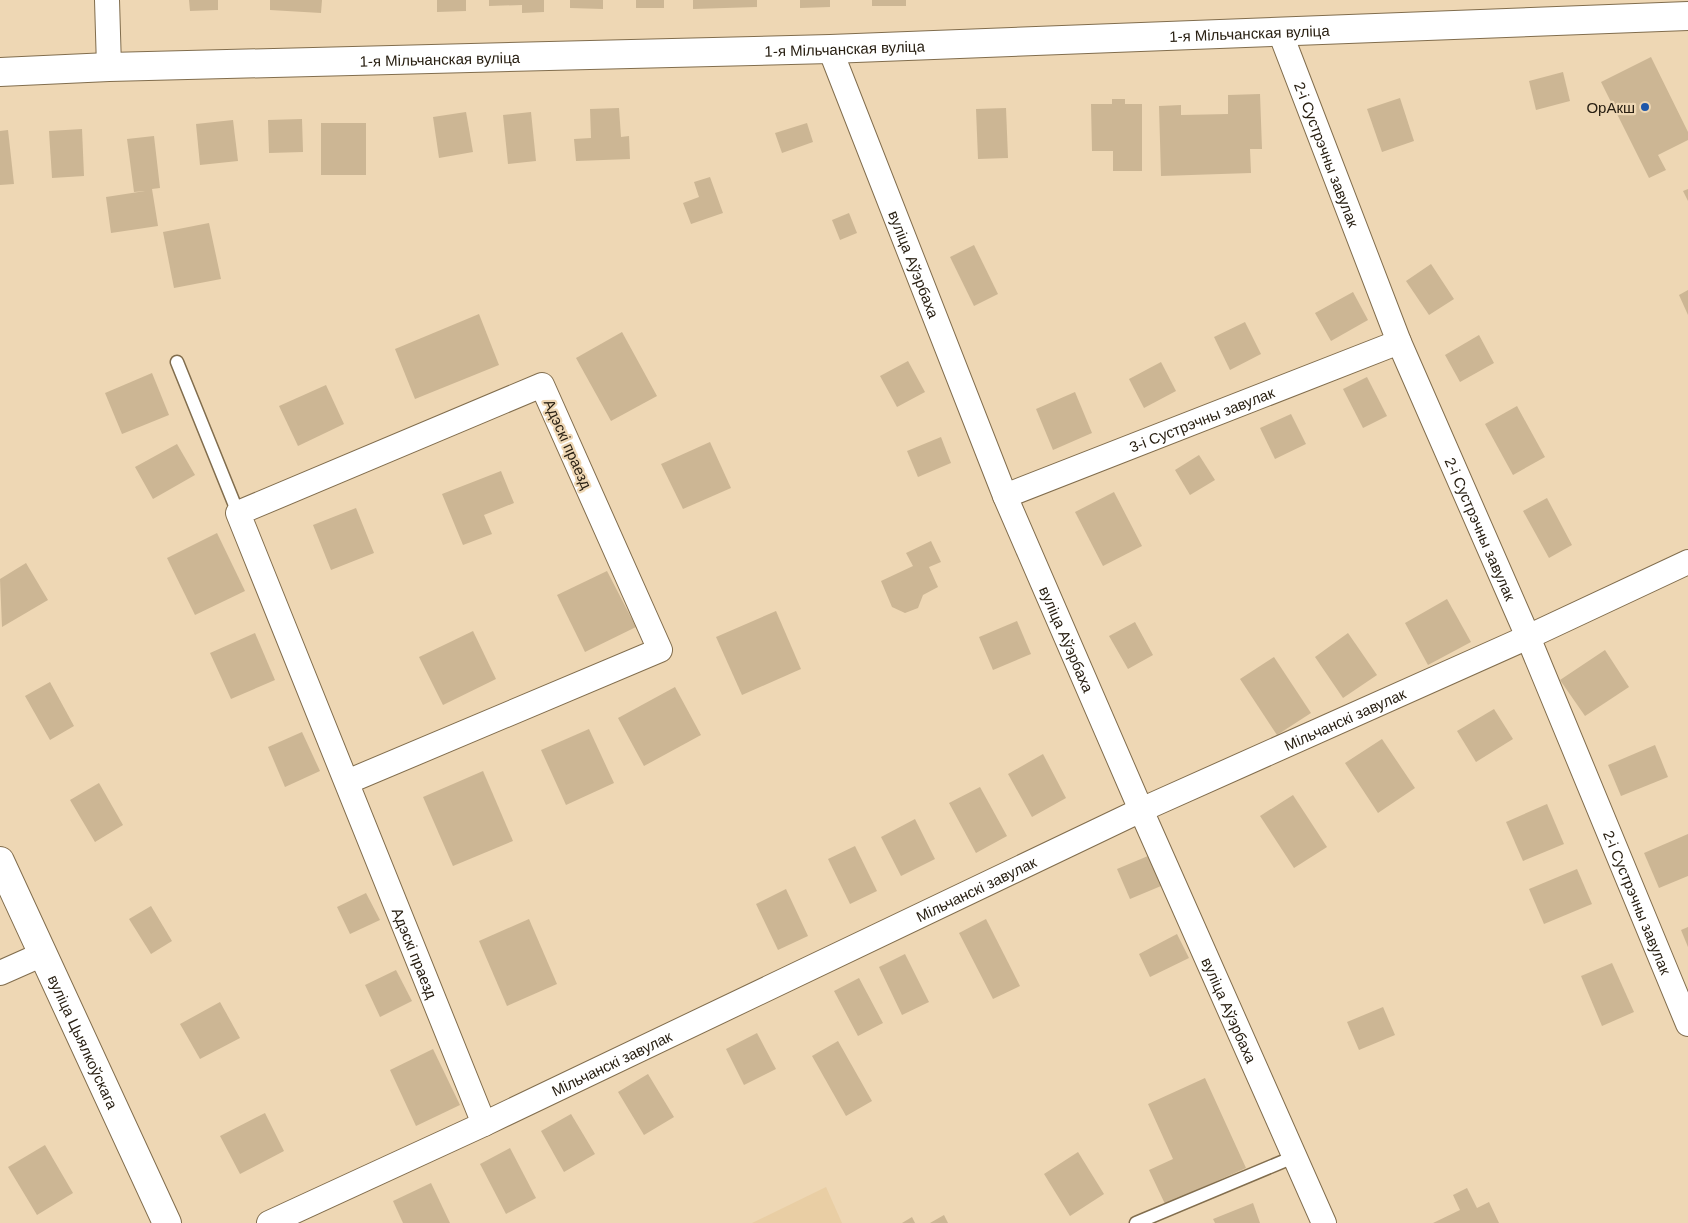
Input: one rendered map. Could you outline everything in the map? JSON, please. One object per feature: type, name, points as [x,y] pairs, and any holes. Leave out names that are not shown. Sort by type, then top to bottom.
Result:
[{"type":"street","points":[[107,0],[109,67]]},
{"type":"street","name":"1-я Мільчанская вуліца","points":[[0,72],[109,67],[830,49],[1688,16]]},
{"type":"street","name":"2-і Сустрэчны завулак","points":[[1280,32],[1399,342],[1528,637],[1688,1024]]},
{"type":"street","name":"вуліца Аўэрбаха","points":[[830,49],[1005,496],[1140,810],[1296,1156],[1324,1223]]},
{"type":"street","name":"3-і Сустрэчны завулак","points":[[1005,496],[1399,342]]},
{"type":"street","name":"Адэскі праезд","points":[[347,782],[660,650],[542,385],[238,513],[484,1124]]},
{"type":"street","name":"Мільчанскі завулак","points":[[269,1223],[484,1124],[1140,810],[1528,637],[1688,562]]},
{"type":"street","name":"вуліца Цыялкоўскага","points":[[0,860],[167,1223]]},
{"type":"street","points":[[0,973],[42,954]]},
{"type":"lane","points":[[177,362],[238,513]]},
{"type":"lane","points":[[1136,1223],[1296,1156]]},
{"type":"shaded area","points":[[826,1187],[842,1223],[752,1223]]},
{"type":"building","points":[[189,0],[218,0],[218,10],[190,11]]},
{"type":"building","points":[[270,0],[322,0],[321,13],[270,10]]},
{"type":"building","points":[[437,0],[466,0],[466,11],[437,12]]},
{"type":"building","points":[[489,0],[544,0],[544,12],[522,13],[522,5],[489,6]]},
{"type":"building","points":[[570,0],[603,0],[603,9],[570,8]]},
{"type":"building","points":[[636,0],[664,0],[664,8],[636,8]]},
{"type":"building","points":[[693,0],[757,0],[757,7],[693,9]]},
{"type":"building","points":[[800,0],[830,0],[830,7],[800,8]]},
{"type":"building","points":[[872,0],[906,0],[906,6],[872,6]]},
{"type":"building","name":"ОрАкш","points":[[1651,57],[1688,132],[1688,140],[1658,155],[1666,170],[1649,178],[1601,82]]},
{"type":"building","points":[[1563,72],[1570,101],[1536,110],[1529,81]]},
{"type":"building","points":[[1260,94],[1262,149],[1250,149],[1251,173],[1161,176],[1159,106],[1181,105],[1181,115],[1228,114],[1228,95]]},
{"type":"building","points":[[1400,98],[1414,141],[1382,152],[1367,109]]},
{"type":"building","points":[[1112,99],[1125,99],[1125,104],[1142,104],[1142,171],[1113,171],[1113,151],[1092,151],[1091,104],[1112,104]]},
{"type":"building","points":[[619,108],[621,137],[629,136],[630,159],[576,161],[574,139],[591,138],[590,109]]},
{"type":"building","points":[[1006,108],[1008,158],[978,159],[976,109]]},
{"type":"building","points":[[466,112],[473,152],[439,158],[433,117]]},
{"type":"building","points":[[531,112],[536,161],[508,164],[503,115]]},
{"type":"building","points":[[302,119],[303,152],[269,153],[268,120]]},
{"type":"building","points":[[233,120],[238,161],[200,165],[196,124]]},
{"type":"building","points":[[321,123],[366,123],[366,175],[321,175]]},
{"type":"building","points":[[807,123],[813,142],[782,153],[775,133]]},
{"type":"building","points":[[82,129],[84,176],[52,178],[49,131]]},
{"type":"building","points":[[8,130],[14,184],[0,185],[0,131]]},
{"type":"building","points":[[154,136],[160,188],[152,189],[158,226],[111,233],[106,197],[145,191],[134,192],[127,139]]},
{"type":"building","points":[[710,177],[723,213],[691,224],[683,203],[699,197],[694,182]]},
{"type":"building","points":[[1688,189],[1688,201],[1683,191]]},
{"type":"building","points":[[849,213],[857,233],[840,240],[832,220]]},
{"type":"building","points":[[209,223],[221,279],[174,288],[163,232]]},
{"type":"building","points":[[974,245],[998,294],[974,306],[950,257]]},
{"type":"building","points":[[1431,264],[1454,299],[1429,315],[1406,281]]},
{"type":"building","points":[[1688,290],[1688,315],[1679,295]]},
{"type":"building","points":[[1353,292],[1368,320],[1331,341],[1315,313]]},
{"type":"building","points":[[479,314],[499,365],[415,399],[395,349]]},
{"type":"building","points":[[1245,322],[1261,354],[1230,370],[1214,337]]},
{"type":"building","points":[[622,332],[657,396],[611,421],[576,358]]},
{"type":"building","points":[[1479,335],[1494,363],[1460,382],[1445,355]]},
{"type":"building","points":[[908,361],[925,392],[897,407],[880,376]]},
{"type":"building","points":[[1161,362],[1176,391],[1144,408],[1129,379]]},
{"type":"building","points":[[152,373],[169,415],[122,434],[105,393]]},
{"type":"building","points":[[1367,377],[1387,416],[1363,428],[1343,389]]},
{"type":"building","points":[[326,385],[344,424],[298,446],[279,406]]},
{"type":"building","points":[[1075,392],[1092,433],[1053,450],[1036,409]]},
{"type":"building","points":[[1517,406],[1545,457],[1513,475],[1485,424]]},
{"type":"building","points":[[1291,414],[1306,444],[1275,459],[1260,428]]},
{"type":"building","points":[[941,437],[951,463],[918,477],[907,451]]},
{"type":"building","points":[[710,442],[731,488],[683,509],[661,464]]},
{"type":"building","points":[[177,444],[195,475],[153,499],[135,467]]},
{"type":"building","points":[[1199,455],[1215,480],[1190,495],[1175,470]]},
{"type":"building","points":[[501,471],[514,503],[484,515],[492,534],[463,545],[442,494]]},
{"type":"building","points":[[1114,492],[1142,546],[1103,566],[1075,512]]},
{"type":"building","points":[[1547,498],[1572,545],[1549,558],[1523,511]]},
{"type":"building","points":[[356,508],[374,553],[331,570],[313,525]]},
{"type":"building","points":[[217,533],[245,591],[195,615],[167,558]]},
{"type":"building","points":[[931,541],[941,562],[929,567],[938,587],[923,595],[918,608],[905,613],[892,607],[881,581],[913,566],[906,553]]},
{"type":"building","points":[[26,563],[48,600],[2,627],[0,579]]},
{"type":"building","points":[[607,571],[636,627],[585,652],[557,595]]},
{"type":"building","points":[[1447,599],[1471,642],[1428,665],[1405,623]]},
{"type":"building","points":[[776,611],[801,669],[742,695],[716,637]]},
{"type":"building","points":[[1017,621],[1031,654],[993,670],[979,637]]},
{"type":"building","points":[[1135,622],[1153,655],[1128,669],[1109,636]]},
{"type":"building","points":[[473,631],[496,679],[443,705],[419,657]]},
{"type":"building","points":[[255,633],[275,680],[231,699],[210,653]]},
{"type":"building","points":[[1348,633],[1377,675],[1343,698],[1315,657]]},
{"type":"building","points":[[1605,650],[1629,687],[1585,716],[1560,680]]},
{"type":"building","points":[[1274,657],[1311,713],[1277,735],[1240,679]]},
{"type":"building","points":[[50,682],[74,726],[50,740],[25,696]]},
{"type":"building","points":[[675,687],[701,735],[644,766],[618,718]]},
{"type":"building","points":[[1494,709],[1513,739],[1476,762],[1457,731]]},
{"type":"building","points":[[589,729],[614,783],[566,805],[541,750]]},
{"type":"building","points":[[302,732],[320,771],[285,787],[268,747]]},
{"type":"building","points":[[1382,739],[1415,788],[1378,813],[1345,763]]},
{"type":"building","points":[[1655,745],[1668,777],[1621,796],[1608,765]]},
{"type":"building","points":[[1043,754],[1066,798],[1032,817],[1008,774]]},
{"type":"building","points":[[483,771],[513,841],[453,866],[423,797]]},
{"type":"building","points":[[99,783],[123,825],[95,842],[70,800]]},
{"type":"building","points":[[980,787],[1007,836],[976,853],[949,803]]},
{"type":"building","points":[[1293,795],[1327,847],[1294,868],[1260,816]]},
{"type":"building","points":[[1547,804],[1564,844],[1523,861],[1506,822]]},
{"type":"building","points":[[915,819],[935,859],[901,876],[881,837]]},
{"type":"building","points":[[1688,834],[1688,876],[1659,888],[1644,853]]},
{"type":"building","points":[[855,846],[877,891],[850,904],[828,859]]},
{"type":"building","points":[[1148,856],[1161,886],[1130,899],[1117,869]]},
{"type":"building","points":[[1577,869],[1592,904],[1544,924],[1529,889]]},
{"type":"building","points":[[786,889],[808,936],[778,950],[756,904]]},
{"type":"building","points":[[366,893],[380,920],[350,934],[337,907]]},
{"type":"building","points":[[151,906],[172,941],[151,954],[129,919]]},
{"type":"building","points":[[529,919],[557,984],[507,1006],[479,941]]},
{"type":"building","points":[[986,919],[1020,986],[993,999],[959,933]]},
{"type":"building","points":[[1688,927],[1688,947],[1681,930]]},
{"type":"building","points":[[1177,934],[1189,958],[1150,977],[1139,954]]},
{"type":"building","points":[[905,954],[929,1002],[902,1015],[879,967]]},
{"type":"building","points":[[1612,963],[1634,1012],[1602,1026],[1581,976]]},
{"type":"building","points":[[396,970],[412,1001],[380,1017],[365,985]]},
{"type":"building","points":[[859,978],[883,1023],[858,1036],[834,991]]},
{"type":"building","points":[[220,1002],[240,1038],[200,1059],[180,1024]]},
{"type":"building","points":[[1383,1007],[1395,1035],[1359,1050],[1347,1022]]},
{"type":"building","points":[[757,1033],[776,1069],[744,1085],[726,1049]]},
{"type":"building","points":[[838,1041],[872,1101],[846,1116],[812,1056]]},
{"type":"building","points":[[433,1049],[460,1105],[416,1126],[390,1070]]},
{"type":"building","points":[[648,1074],[674,1117],[644,1135],[618,1092]]},
{"type":"building","points":[[1205,1078],[1246,1168],[1165,1204],[1149,1170],[1173,1159],[1148,1104]]},
{"type":"building","points":[[265,1113],[284,1151],[240,1174],[220,1136]]},
{"type":"building","points":[[571,1114],[595,1154],[564,1172],[541,1131]]},
{"type":"building","points":[[45,1145],[73,1193],[37,1215],[8,1167]]},
{"type":"building","points":[[510,1148],[536,1198],[506,1214],[480,1164]]},
{"type":"building","points":[[1078,1152],[1104,1194],[1070,1216],[1044,1174]]},
{"type":"building","points":[[431,1183],[450,1223],[403,1223],[393,1201]]},
{"type":"building","points":[[1467,1188],[1477,1208],[1489,1202],[1499,1223],[1433,1223],[1460,1210],[1453,1195]]},
{"type":"building","points":[[1253,1203],[1260,1223],[1215,1223],[1213,1219]]},
{"type":"building","points":[[944,1215],[948,1223],[930,1223]]},
{"type":"building","points":[[912,1217],[915,1223],[902,1223]]},
{"type":"place","name":"ОрАкш","points":[[1645,107]]}]
